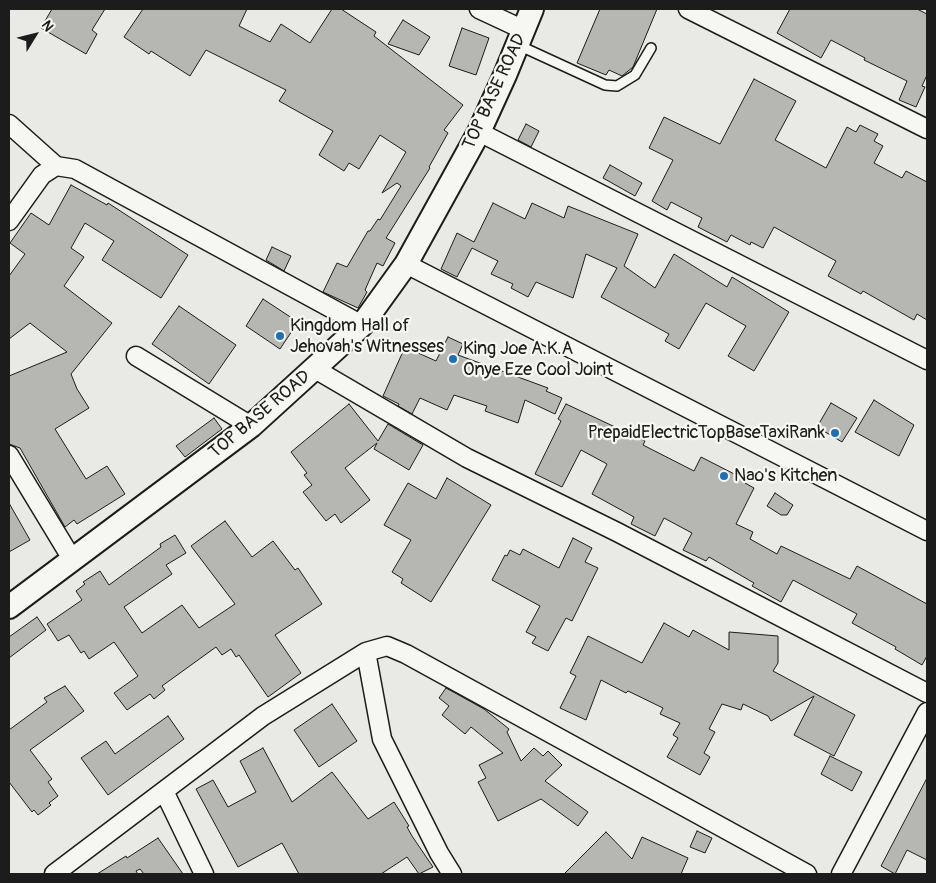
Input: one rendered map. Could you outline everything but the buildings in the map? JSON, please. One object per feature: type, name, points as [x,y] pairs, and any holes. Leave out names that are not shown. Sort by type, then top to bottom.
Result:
[{"type":"street","points":[[479,9],[521,38]]},
{"type":"street","name":"TOP BASE ROAD","points":[[9,607],[251,426],[362,326],[406,264],[479,132],[532,9]]},
{"type":"street","points":[[688,9],[927,129]]},
{"type":"street","points":[[9,124],[56,166],[75,169],[362,326]]},
{"type":"street","points":[[479,132],[927,360]]},
{"type":"street","points":[[9,221],[42,175],[56,166]]},
{"type":"street","points":[[406,264],[927,531]]},
{"type":"street","points":[[136,356],[251,426]]},
{"type":"street","points":[[315,369],[467,458],[626,537],[927,693]]},
{"type":"street","points":[[9,454],[72,559]]},
{"type":"street","points":[[54,874],[263,716],[366,652],[387,646],[406,654],[807,874]]},
{"type":"street","points":[[366,652],[382,739],[439,853],[452,874]]},
{"type":"street","points":[[841,874],[927,712]]},
{"type":"street","points":[[164,791],[204,874]]},
{"type":"lane","points":[[521,38],[605,85],[617,86],[635,75],[651,48]]},
{"type":"place","name":"Kingdom Hall of Jehovah's Witnesses","points":[[280,336]]},
{"type":"place","name":"King Joe A.K.A Onye Eze Cool Joint","points":[[453,359]]},
{"type":"place","name":"PrepaidElectricTopBaseTaxiRank","points":[[835,433]]},
{"type":"place","name":"Nao's Kitchen","points":[[724,476]]}]
